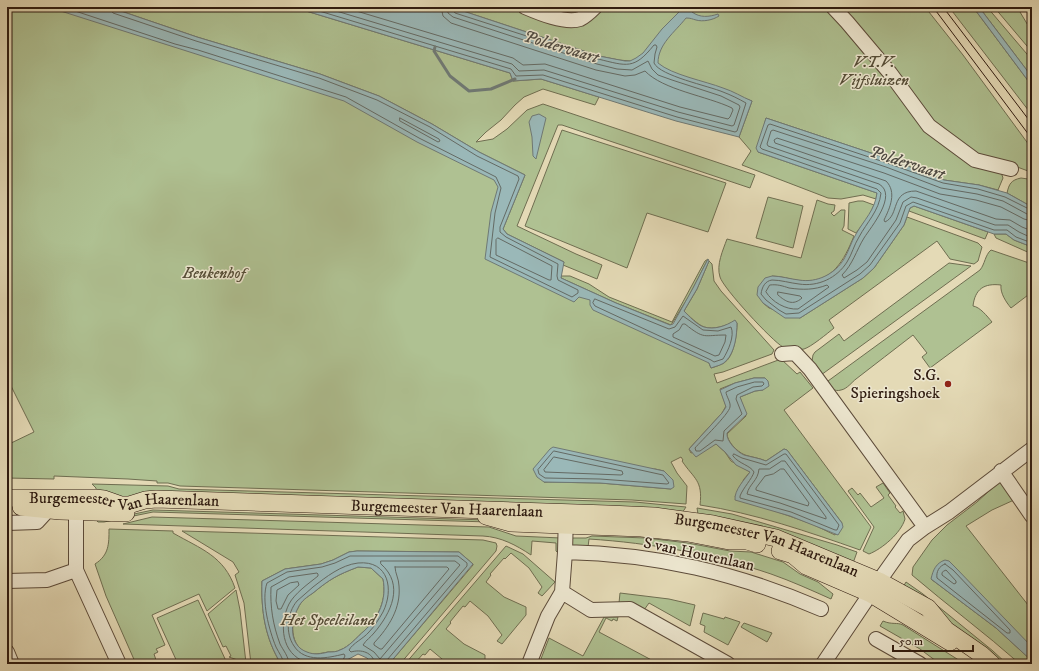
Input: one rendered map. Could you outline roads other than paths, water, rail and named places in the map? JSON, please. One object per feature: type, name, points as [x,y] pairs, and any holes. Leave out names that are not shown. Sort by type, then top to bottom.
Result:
[{"type":"main road","name":"Burgemeester Van Haarenlaan","points":[[7,498],[76,505]]},
{"type":"main road","name":"Burgemeester Van Haarenlaan","points":[[7,507],[25,507],[48,510],[104,499],[121,505],[129,505],[145,500],[156,499],[566,518],[654,516],[713,524],[776,538],[875,587],[928,608],[946,630],[982,655],[992,664]]},
{"type":"main road","name":"Burgemeester Van Haarenlaan","points":[[875,587],[981,664]]},
{"type":"street","points":[[525,7],[569,21],[582,18],[595,7]]},
{"type":"street","points":[[833,7],[890,73],[929,126],[974,160],[1010,169]]},
{"type":"street","points":[[782,354],[795,353],[810,369],[925,527]]},
{"type":"street","points":[[823,664],[908,540],[948,512],[1032,448]]},
{"type":"street","points":[[1001,471],[1032,515]]},
{"type":"street","points":[[76,505],[76,570],[118,664]]},
{"type":"street","name":"Burgemeester Van Haarenlaan","points":[[7,523],[37,522],[48,510]]},
{"type":"street","points":[[529,664],[548,616],[562,592],[566,518]]},
{"type":"street","name":"S van Houtenlaan","points":[[565,552],[647,558],[707,570],[759,584],[785,593],[821,609]]},
{"type":"street","points":[[7,581],[47,580],[76,570]]},
{"type":"street","points":[[562,592],[591,610],[630,609],[728,664]]},
{"type":"street","points":[[876,639],[920,664]]},
{"type":"street","points":[[7,652],[12,664]]},
{"type":"water","points":[[48,7],[109,7],[197,37],[320,74],[379,96],[432,124],[479,152],[525,175],[503,229],[507,234],[564,262],[561,278],[670,325],[673,324],[708,259],[709,261],[697,289],[684,311],[693,320],[708,328],[720,327],[735,320],[737,323],[737,333],[732,353],[725,362],[711,368],[709,363],[593,310],[590,305],[590,300],[579,297],[574,302],[485,259],[491,212],[498,187],[494,180],[417,142],[344,101]]},
{"type":"water","name":"Poldervaart","points":[[293,7],[451,7],[599,56],[630,61],[643,53],[662,29],[684,7],[697,7],[692,12],[701,16],[718,14],[719,16],[705,21],[686,18],[664,44],[658,63],[672,71],[727,89],[752,101],[739,137],[676,121],[541,79],[513,81],[510,73]]},
{"type":"water","points":[[973,7],[979,7],[1032,77],[1032,86]]},
{"type":"water","points":[[539,114],[546,118],[536,159],[533,156],[532,137],[529,122],[532,116]]},
{"type":"water","points":[[766,118],[889,159],[944,180],[979,185],[1007,193],[1032,207],[1032,247],[1014,240],[1006,234],[994,234],[914,206],[910,208],[904,225],[874,268],[863,278],[800,318],[785,318],[763,303],[757,295],[758,287],[765,278],[772,276],[806,281],[819,279],[831,273],[844,259],[854,237],[872,210],[877,193],[758,152],[756,148]]},
{"type":"water","points":[[754,378],[765,378],[768,381],[769,386],[763,390],[755,391],[740,397],[747,414],[727,433],[728,439],[732,446],[741,454],[766,461],[784,449],[787,450],[842,523],[843,527],[838,535],[790,516],[735,500],[736,492],[750,472],[736,465],[716,444],[696,457],[689,449],[726,407],[720,390],[735,383]]},
{"type":"water","points":[[553,447],[664,471],[673,480],[674,487],[671,489],[600,483],[544,482],[537,477],[533,469]]},
{"type":"water","points":[[349,552],[459,552],[473,564],[389,664],[372,664],[367,658],[358,654],[347,660],[348,664],[281,664],[271,644],[265,624],[262,603],[262,581],[285,569],[321,564]],"holes":[[[358,567],[371,568],[383,579],[384,594],[381,608],[369,626],[343,649],[320,654],[310,653],[301,649],[294,639],[293,626],[295,614],[302,601],[324,584],[339,575]]]},
{"type":"water","points":[[945,560],[949,561],[956,568],[1032,647],[1032,661],[996,628],[931,579],[935,567]]},
{"type":"waterway","points":[[435,47],[434,51],[450,76],[469,91],[491,89],[515,79]]},
{"type":"tram line","points":[[933,7],[1032,139]]},
{"type":"tram line","points":[[943,7],[1032,124]]},
{"type":"place","name":"S.G. Spieringshoek","points":[[948,384]]},
{"type":"park label","name":"V.T.V. Vijfsluizen","points":[[874,71]]},
{"type":"park label","name":"Beukenhof","points":[[214,273]]},
{"type":"park label","name":"Het Speeleiland","points":[[328,620]]}]
